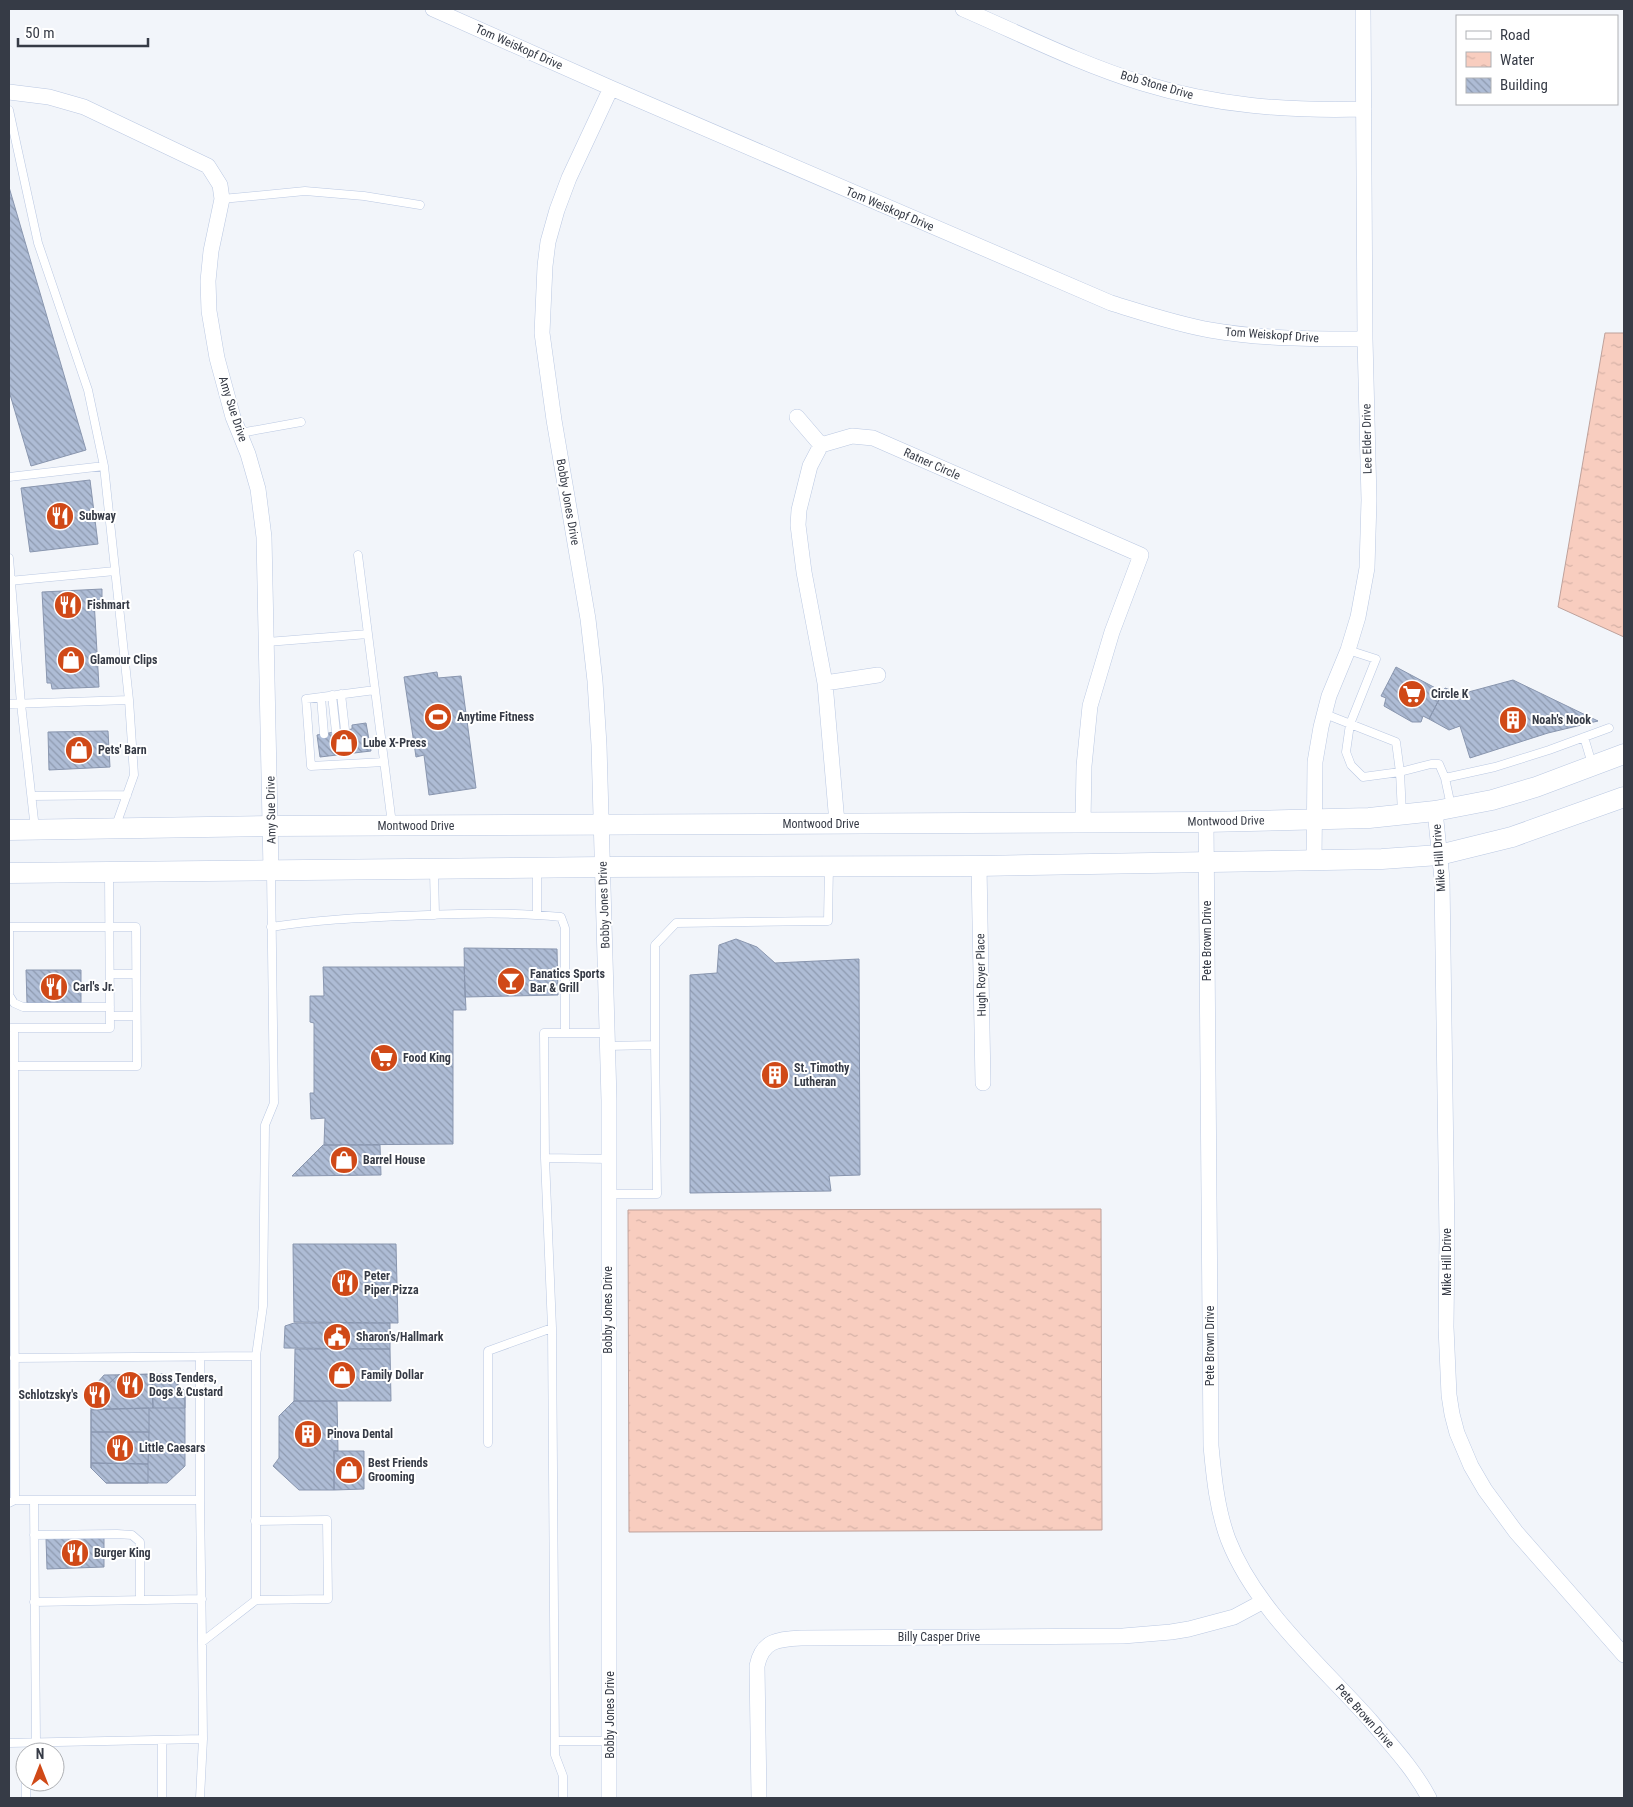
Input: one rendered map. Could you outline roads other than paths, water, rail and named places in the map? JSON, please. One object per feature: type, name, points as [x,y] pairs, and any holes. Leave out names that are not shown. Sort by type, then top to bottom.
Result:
[{"type":"main road","name":"Montwood Drive","points":[[9,830],[271,826],[1313,820],[1443,810],[1492,800],[1536,787],[1624,754]]},
{"type":"main road","points":[[9,872],[979,866],[1314,862],[1382,859],[1439,855],[1512,838],[1624,797]]},
{"type":"street","name":"Tom Weiskopf Drive","points":[[433,9],[611,88],[1111,303],[1161,319],[1211,330],[1268,337],[1365,339]]},
{"type":"street","name":"Bob Stone Drive","points":[[963,9],[1088,63],[1141,83],[1180,93],[1222,102],[1281,109],[1364,109]]},
{"type":"street","name":"Lee Elder Drive","points":[[1314,862],[1315,762],[1329,696],[1348,650],[1358,617],[1367,568],[1369,500],[1365,339],[1363,9]]},
{"type":"street","name":"Bobby Jones Drive","points":[[609,1798],[607,1039],[599,745],[595,681],[588,618],[554,420],[542,333],[546,258],[548,242],[557,210],[569,178],[611,88]]},
{"type":"street","name":"Amy Sue Drive","points":[[9,92],[49,97],[84,107],[208,166],[220,184],[222,199],[211,251],[208,281],[210,311],[217,358],[233,417],[248,454],[258,489],[262,518],[267,642],[271,870]]},
{"type":"street","points":[[796,417],[821,445],[810,466],[799,510],[798,525],[804,572],[824,683],[837,823]]},
{"type":"street","name":"Ratner Circle","points":[[821,445],[852,436],[873,438],[1141,555],[1112,632],[1090,706],[1084,766],[1083,822]]},
{"type":"street","points":[[824,683],[878,675]]},
{"type":"street","name":"Mike Hill Drive","points":[[1443,810],[1439,855],[1442,879],[1446,1093],[1448,1237],[1446,1327],[1449,1395],[1452,1414],[1467,1458],[1485,1490],[1516,1532],[1624,1655]]},
{"type":"street","name":"Pete Brown Drive","points":[[1206,822],[1211,1446],[1214,1488],[1234,1554],[1262,1602],[1400,1755],[1429,1798]]},
{"type":"street","name":"Hugh Royer Place","points":[[979,866],[982,1083]]},
{"type":"street","name":"Billy Casper Drive","points":[[759,1798],[757,1666],[763,1649],[773,1642],[802,1638],[1123,1636],[1171,1632],[1234,1617],[1262,1602]]},
{"type":"lane","points":[[9,110],[38,243],[88,390],[104,466],[129,700],[134,775],[115,828]]},
{"type":"lane","points":[[222,199],[305,190],[364,196],[420,205]]},
{"type":"lane","points":[[240,433],[301,422]]},
{"type":"lane","points":[[9,477],[104,466]]},
{"type":"lane","points":[[358,555],[392,826]]},
{"type":"lane","points":[[9,558],[21,704],[35,829]]},
{"type":"lane","points":[[10,581],[115,571]]},
{"type":"lane","points":[[267,642],[368,634]]},
{"type":"lane","points":[[1348,650],[1376,659],[1350,724],[1346,752],[1351,765],[1363,777],[1439,764],[1445,778],[1443,810]]},
{"type":"lane","points":[[375,690],[306,698],[311,766],[327,761],[340,760],[351,764],[384,762]]},
{"type":"lane","points":[[342,694],[345,730]]},
{"type":"lane","points":[[332,695],[336,732]]},
{"type":"lane","points":[[320,697],[324,734]]},
{"type":"lane","points":[[9,704],[129,700]]},
{"type":"lane","points":[[1325,714],[1396,742],[1402,814]]},
{"type":"lane","points":[[1445,778],[1495,767],[1609,728]]},
{"type":"lane","points":[[1584,737],[1592,765]]},
{"type":"lane","points":[[350,755],[351,764]]},
{"type":"lane","points":[[32,796],[127,795]]},
{"type":"lane","points":[[608,1194],[658,1194],[655,945],[676,924],[828,921],[829,866]]},
{"type":"lane","points":[[434,868],[435,914]]},
{"type":"lane","points":[[537,868],[537,914]]},
{"type":"lane","points":[[256,1600],[256,1356],[263,1306],[265,1125],[274,1103],[271,870]]},
{"type":"lane","points":[[110,872],[110,1028],[11,1028],[14,1066],[11,1211],[14,1358],[12,1502],[34,1500],[200,1500]]},
{"type":"lane","points":[[271,927],[311,921],[435,914],[537,914],[561,917],[565,928],[565,1033]]},
{"type":"lane","points":[[14,1066],[137,1066],[136,927],[9,927],[10,995],[14,1003],[23,1007],[110,1007]]},
{"type":"lane","points":[[110,974],[136,974]]},
{"type":"lane","points":[[110,1016],[136,1016]]},
{"type":"lane","points":[[563,1798],[563,1776],[555,1755],[552,1328],[545,1158],[544,1033],[565,1033],[655,1045]]},
{"type":"lane","points":[[545,1158],[608,1159]]},
{"type":"lane","points":[[488,1444],[488,1351],[552,1328]]},
{"type":"lane","points":[[14,1358],[200,1358],[256,1356]]},
{"type":"lane","points":[[200,1358],[203,1740],[200,1798]]},
{"type":"lane","points":[[34,1500],[36,1742],[203,1740]]},
{"type":"lane","points":[[202,1642],[256,1600],[328,1599],[327,1520],[255,1521]]},
{"type":"lane","points":[[34,1535],[132,1535],[140,1542],[140,1600]]},
{"type":"lane","points":[[34,1602],[202,1599]]},
{"type":"lane","points":[[162,1740],[162,1798]]},
{"type":"lane","points":[[555,1741],[610,1741]]},
{"type":"water","points":[[1605,333],[1624,333],[1624,637],[1558,607]]},
{"type":"water","points":[[1101,1209],[1102,1530],[629,1532],[628,1210]]},
{"type":"place","name":"Subway","points":[[60,516]]},
{"type":"place","name":"Fishmart","points":[[68,605]]},
{"type":"place","name":"Glamour Clips","points":[[71,660]]},
{"type":"place","name":"Circle K","points":[[1412,694]]},
{"type":"place","name":"Anytime Fitness","points":[[438,717]]},
{"type":"place","name":"Noah's Nook","points":[[1513,720]]},
{"type":"place","name":"Lube X-Press","points":[[344,743]]},
{"type":"place","name":"Pets' Barn","points":[[79,750]]},
{"type":"place","name":"Fanatics Sports Bar & Grill","points":[[511,981]]},
{"type":"place","name":"Carl's Jr.","points":[[54,987]]},
{"type":"place","name":"Food King","points":[[384,1058]]},
{"type":"place","name":"St. Timothy Lutheran","points":[[775,1075]]},
{"type":"place","name":"Barrel House","points":[[344,1160]]},
{"type":"place","name":"Peter Piper Pizza","points":[[345,1283]]},
{"type":"place","name":"Sharon's/Hallmark","points":[[337,1337]]},
{"type":"place","name":"Family Dollar","points":[[342,1375]]},
{"type":"place","name":"Boss Tenders, Dogs & Custard","points":[[130,1385]]},
{"type":"place","name":"Schlotzsky's","points":[[97,1395]]},
{"type":"place","name":"Pinova Dental","points":[[308,1434]]},
{"type":"place","name":"Little Caesars","points":[[120,1448]]},
{"type":"place","name":"Best Friends Grooming","points":[[349,1470]]},
{"type":"place","name":"Burger King","points":[[75,1553]]}]
